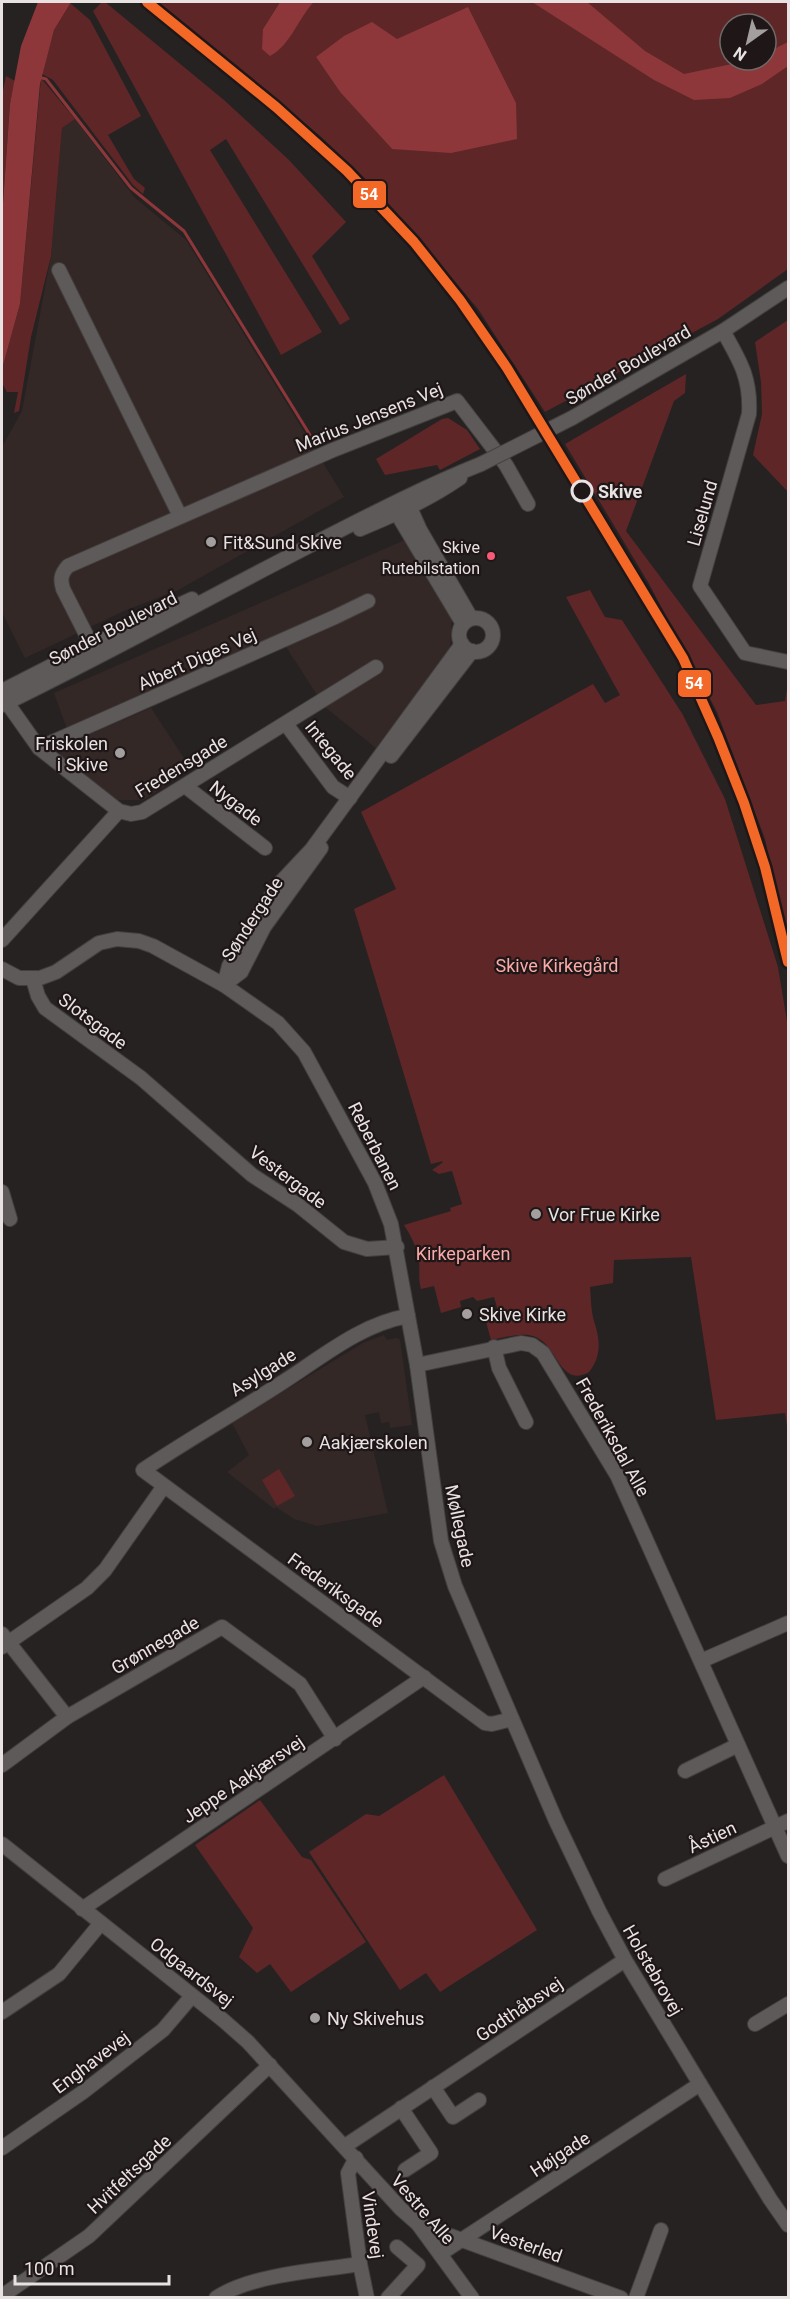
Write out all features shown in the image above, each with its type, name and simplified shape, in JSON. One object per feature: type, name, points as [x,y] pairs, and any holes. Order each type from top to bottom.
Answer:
[{"type":"street","points":[[59,270],[180,516]]},
{"type":"street","name":"Sønder Boulevard","points":[[3,699],[95,651],[172,619],[280,561],[400,506],[433,496],[481,464],[572,418],[723,331],[789,288]]},
{"type":"street","name":"Liselund","points":[[723,331],[747,378],[750,394],[749,414],[700,586],[745,653],[789,662]]},
{"type":"street","name":"Marius Jensens Vej","points":[[95,651],[63,589],[60,579],[62,572],[68,566],[333,450],[457,401],[506,465],[528,504]]},
{"type":"street","points":[[400,506],[467,621]]},
{"type":"street","name":"Albert Diges Vej","points":[[39,748],[368,601]]},
{"type":"street","points":[[478,618],[485,621],[493,632],[491,643],[487,647],[477,651],[467,647],[459,633],[467,621],[478,618]]},
{"type":"street","name":"Søndergade","points":[[224,985],[229,966],[260,912],[280,883],[312,849],[467,647]]},
{"type":"street","name":"Søndergade","points":[[224,985],[241,972],[276,909],[467,647]]},
{"type":"street","name":"Fredensgade","points":[[2,940],[119,811],[131,814],[142,812],[376,667]]},
{"type":"street","points":[[3,699],[39,748],[119,811]]},
{"type":"street","name":"Integade","points":[[286,723],[333,787],[350,798]]},
{"type":"street","name":"Nygade","points":[[185,786],[265,848]]},
{"type":"street","name":"Reberbanen","points":[[33,979],[51,975],[99,943],[125,939],[153,946],[224,985],[278,1023],[304,1052],[375,1183],[386,1210],[397,1246],[417,1365]]},
{"type":"street","points":[[2,969],[19,978],[33,979]]},
{"type":"street","name":"Slotsgade","points":[[33,979],[38,996],[45,1008],[172,1103]]},
{"type":"street","name":"Vestergade","points":[[172,1103],[252,1175],[298,1205],[344,1242],[367,1249],[397,1246]]},
{"type":"street","points":[[2,1192],[10,1220]]},
{"type":"street","name":"Asylgade","points":[[143,1470],[191,1437],[359,1333],[392,1319],[408,1316]]},
{"type":"street","name":"Frederiksdal Alle","points":[[417,1365],[494,1347],[526,1344],[543,1353],[617,1475],[738,1745],[782,1824],[789,1856]]},
{"type":"street","points":[[494,1347],[499,1368],[526,1422]]},
{"type":"street","name":"Møllegade","points":[[417,1365],[427,1452],[446,1557],[455,1586],[512,1719]]},
{"type":"street","name":"Frederiksgade","points":[[143,1470],[484,1723],[492,1724],[512,1719]]},
{"type":"street","points":[[67,1717],[4,1641],[87,1588],[105,1570],[164,1486]]},
{"type":"street","points":[[701,1661],[789,1623]]},
{"type":"street","name":"Grønnegade","points":[[2,1765],[67,1717],[222,1627],[300,1684],[335,1739]]},
{"type":"street","name":"Jeppe Aakjærsvej","points":[[82,1909],[424,1677]]},
{"type":"street","name":"Holstebrovej","points":[[512,1719],[570,1853],[625,1960],[770,2199],[789,2225]]},
{"type":"street","points":[[685,1771],[738,1745]]},
{"type":"street","name":"Åstien","points":[[665,1879],[782,1824]]},
{"type":"street","name":"Odgaardsvej","points":[[2,1844],[223,2020],[270,2065],[345,2146]]},
{"type":"street","points":[[2,2012],[59,1974],[101,1923]]},
{"type":"street","name":"Godthåbsvej","points":[[345,2146],[625,1960]]},
{"type":"street","name":"Enghavevej","points":[[2,2148],[83,2092],[164,2030],[192,1996]]},
{"type":"street","points":[[755,2024],[789,2004]]},
{"type":"street","name":"Hvitfeltsgade","points":[[2,2296],[89,2236],[270,2065]]},
{"type":"street","name":"Højgade","points":[[440,2254],[700,2084]]},
{"type":"street","points":[[433,2087],[453,2117],[479,2100]]},
{"type":"street","points":[[401,2108],[431,2153],[405,2170]]},
{"type":"street","name":"Vestre Alle","points":[[345,2146],[400,2209],[418,2224],[472,2298]]},
{"type":"street","name":"Vindevej","points":[[356,2158],[348,2173],[348,2181],[367,2298]]},
{"type":"street","name":"Vesterled","points":[[418,2224],[621,2298]]},
{"type":"street","points":[[636,2298],[661,2230]]},
{"type":"street","points":[[388,2298],[418,2265],[397,2247]]},
{"type":"street","points":[[222,2296],[253,2281],[360,2264]]},
{"type":"shaded area","points":[[38,2],[71,2],[54,30],[40,84],[20,304],[2,369],[2,217],[10,104],[21,46]]},
{"type":"shaded area","points":[[280,2],[314,2],[289,38],[270,56],[262,49],[263,29]]},
{"type":"shaded area","points":[[532,2],[587,2],[645,51],[684,74],[718,67],[718,72],[778,72],[778,47],[788,42],[788,66],[762,84],[730,98],[694,100],[654,80]]},
{"type":"shaded area","points":[[468,7],[516,103],[517,139],[451,153],[392,149],[340,92],[316,57],[344,36],[372,22],[397,39]]},
{"type":"shaded area","points":[[75,119],[135,198],[186,240],[344,497],[178,590],[126,610],[25,658],[2,612],[2,447],[22,411],[51,256],[62,128]]},
{"type":"shaded area","points":[[405,540],[452,619],[450,648],[376,748],[325,707],[281,639],[67,729],[54,693]]},
{"type":"shaded area","name":"Friskolen i Skive","points":[[151,708],[191,769],[143,800],[118,800],[60,756],[59,751],[63,746]]},
{"type":"shaded area","name":"Aakjærskolen","points":[[384,1335],[387,1340],[397,1338],[400,1340],[412,1425],[390,1428],[389,1422],[381,1423],[379,1412],[365,1415],[388,1513],[317,1526],[294,1519],[276,1507],[274,1509],[227,1472],[249,1455],[232,1423],[363,1343]]},
{"type":"green space","points":[[105,2],[224,100],[289,160],[346,222],[312,256],[350,319],[340,325],[226,139],[210,150],[322,332],[281,355],[93,11]]},
{"type":"green space","points":[[156,2],[280,2],[263,29],[308,8],[314,2],[788,2],[788,269],[718,319],[545,412],[478,309],[377,190],[319,135]],"holes":[[[397,39],[392,149],[340,92],[316,57]]]},
{"type":"green space","points":[[70,3],[90,20],[141,116],[108,135],[134,179],[145,188],[143,194],[133,185],[53,80],[42,74],[54,30]]},
{"type":"green space","points":[[6,76],[15,81],[10,104],[2,217],[2,95]]},
{"type":"green space","points":[[41,78],[75,119],[62,128],[51,256],[31,337],[19,411],[14,413],[18,392],[7,392],[2,383],[2,369],[20,304]]},
{"type":"green space","points":[[788,320],[788,492],[753,455],[762,414],[761,382],[755,342]]},
{"type":"green space","points":[[686,374],[685,393],[674,401],[626,531],[756,705],[785,701],[788,683],[788,944],[765,839],[717,712],[648,582],[565,444]]},
{"type":"green space","points":[[448,418],[467,430],[480,449],[440,470],[437,465],[385,475],[376,459],[442,419]]},
{"type":"green space","name":"Skive Kirkegård","points":[[590,590],[605,617],[622,620],[683,715],[725,799],[778,967],[788,1027],[788,1433],[785,1413],[716,1420],[691,1257],[614,1260],[613,1283],[590,1287],[592,1313],[598,1334],[598,1354],[589,1372],[579,1376],[571,1375],[565,1370],[548,1347],[533,1336],[517,1335],[491,1340],[486,1322],[500,1318],[494,1297],[477,1301],[473,1297],[460,1301],[461,1307],[441,1313],[434,1286],[421,1289],[417,1251],[404,1225],[451,1211],[450,1208],[462,1204],[452,1171],[439,1174],[432,1170],[443,1161],[431,1164],[354,909],[396,889],[361,812],[593,684],[605,703],[620,695],[566,597]]},
{"type":"green space","points":[[279,1469],[295,1496],[277,1506],[262,1480]]},
{"type":"green space","points":[[444,1775],[537,1930],[440,1992],[426,1973],[400,1990],[309,1852],[366,1814],[379,1816]]},
{"type":"green space","points":[[260,1800],[302,1857],[311,1860],[366,1942],[291,1992],[270,1964],[257,1973],[239,1957],[253,1928],[195,1845]]},
{"type":"waterway","points":[[38,77],[46,79],[131,188],[184,231],[310,435]]},
{"type":"transit line","name":"54","points":[[147,2],[276,107],[347,171],[414,242],[460,300],[507,368],[683,658],[744,803],[765,867],[788,962]]},
{"type":"place","name":"Skive","points":[[582,491]]},
{"type":"place","name":"Fit&Sund Skive","points":[[211,542]]},
{"type":"place","name":"Skive Rutebilstation","points":[[491,556]]},
{"type":"place","name":"Friskolen i Skive","points":[[120,753]]},
{"type":"place","name":"Vor Frue Kirke","points":[[536,1214]]},
{"type":"place","name":"Skive Kirke","points":[[467,1314]]},
{"type":"place","name":"Aakjærskolen","points":[[307,1442]]},
{"type":"place","name":"Ny Skivehus","points":[[315,2018]]},
{"type":"park label","name":"Kirkeparken","points":[[463,1253]]}]
